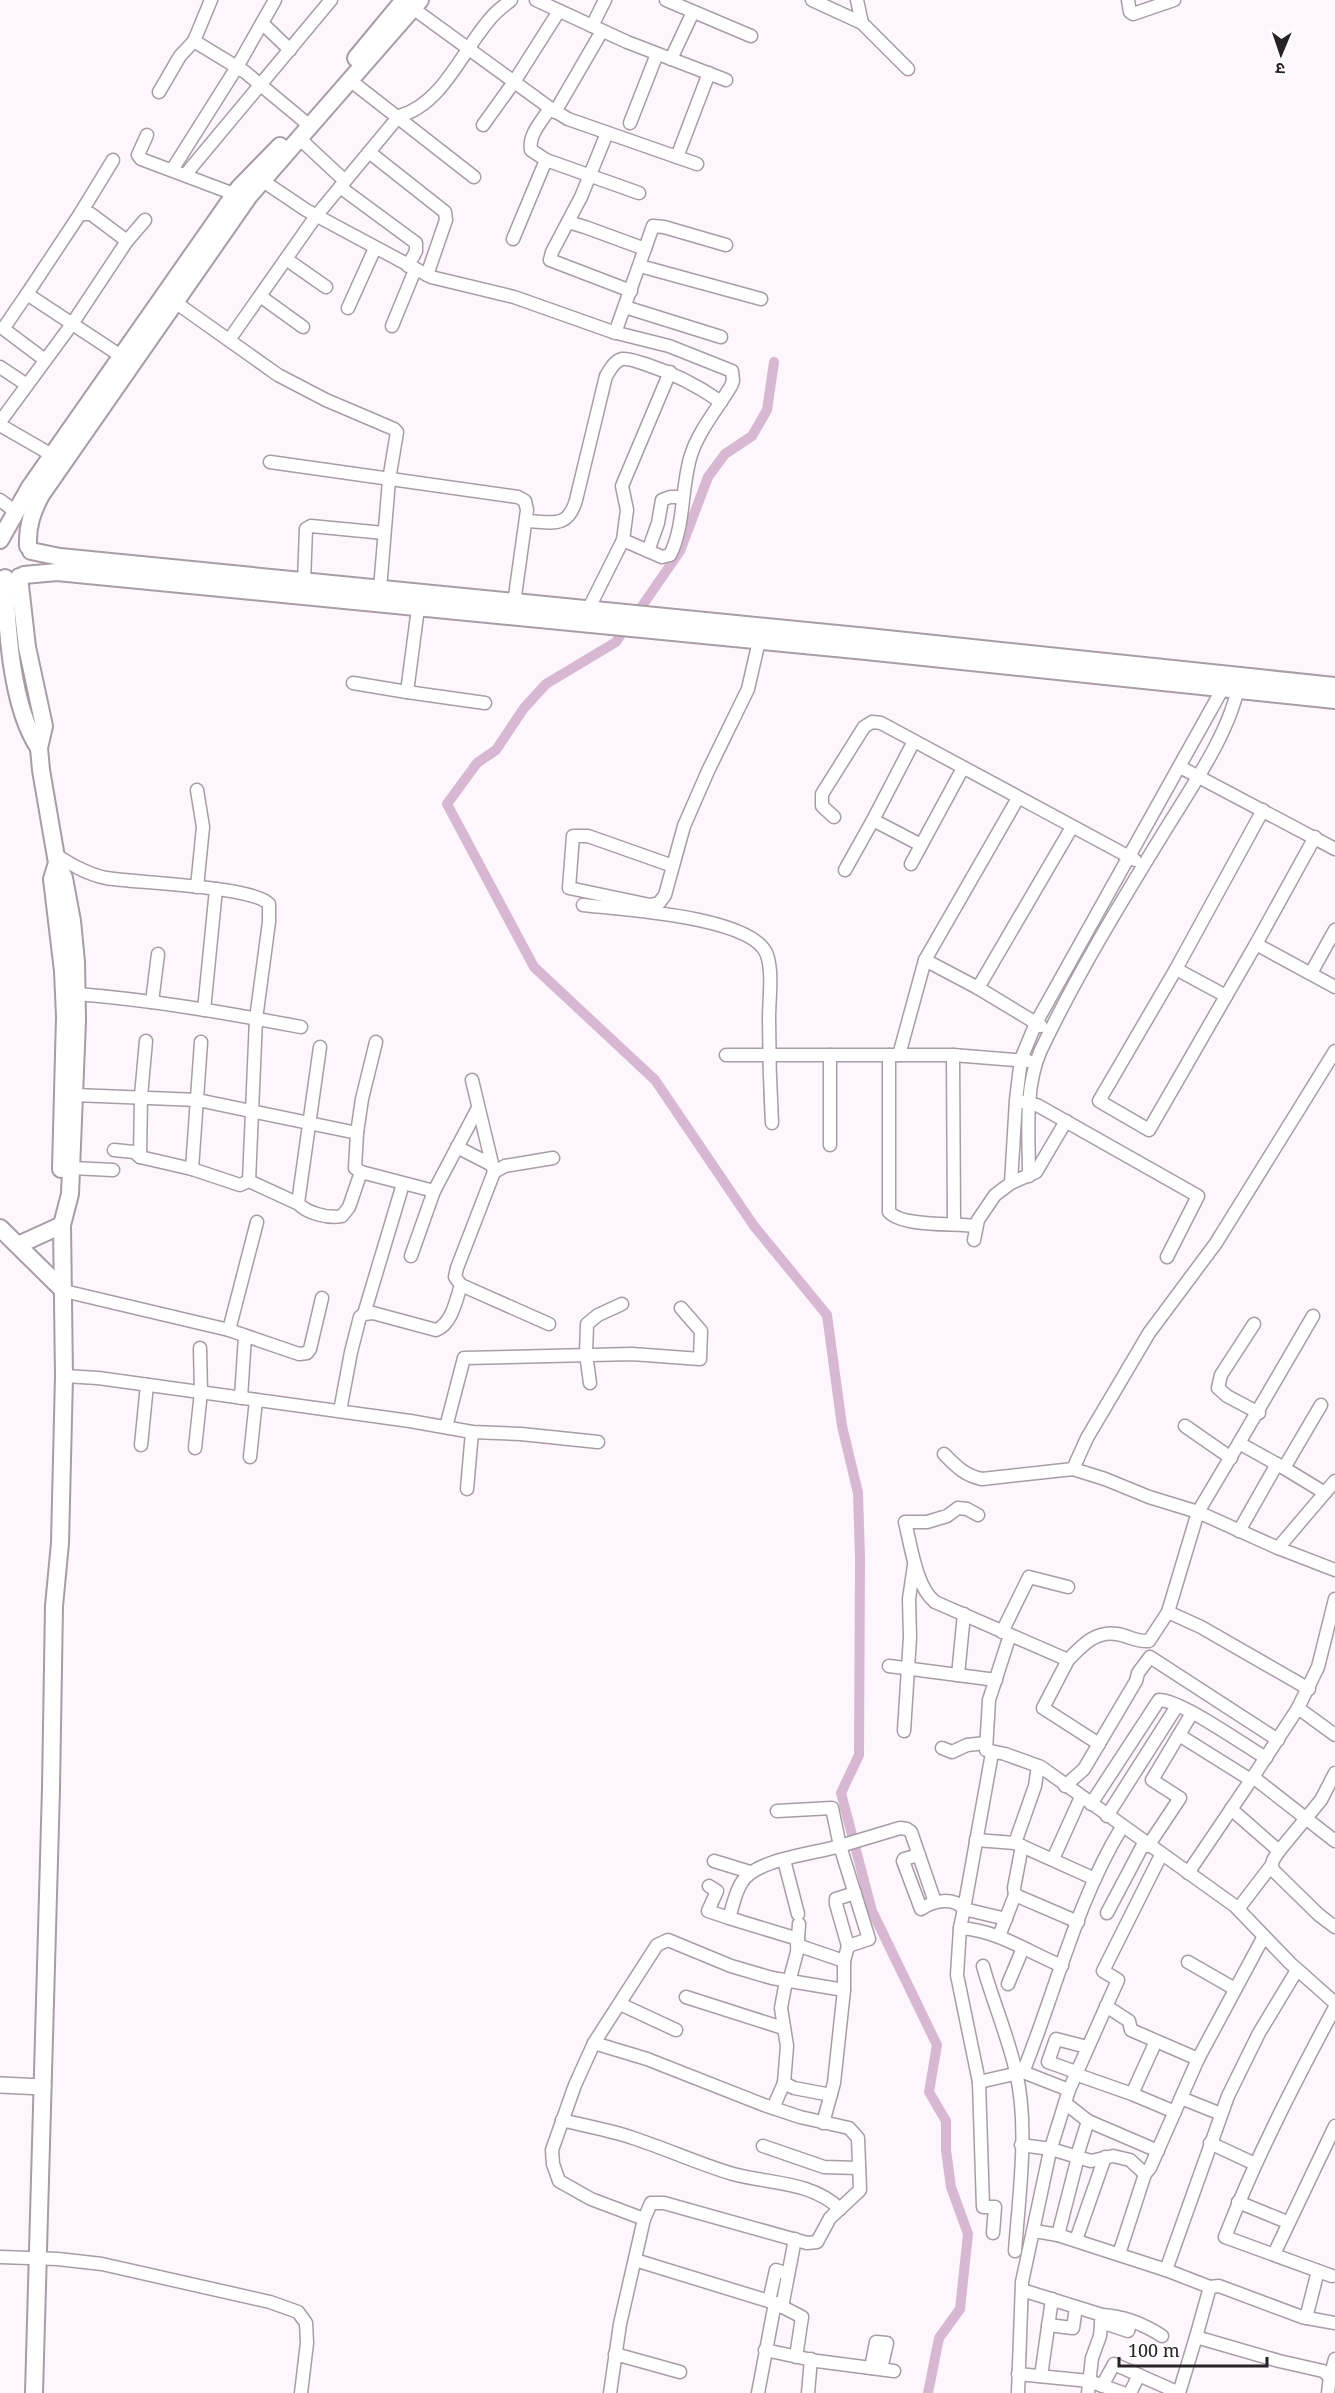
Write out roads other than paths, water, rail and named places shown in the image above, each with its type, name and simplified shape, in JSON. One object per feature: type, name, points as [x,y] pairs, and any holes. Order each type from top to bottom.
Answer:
[{"type":"main road","points":[[8,577],[32,562],[27,531],[33,510],[58,459],[122,356],[234,194],[304,129],[351,81],[409,2]]},
{"type":"main road","points":[[0,541],[30,487],[58,459],[175,302],[249,196],[409,2]]},
{"type":"main road","points":[[0,541],[15,538],[29,548],[60,557],[588,610],[1231,682],[1335,700]]},
{"type":"main road","points":[[8,577],[57,572],[759,640],[1231,682],[1335,686]]},
{"type":"main road","points":[[8,577],[7,628],[12,661],[27,731],[39,748]]},
{"type":"main road","points":[[8,577],[44,726],[39,748],[46,809],[56,859],[64,878],[72,921],[77,994],[70,1194],[63,1220],[18,1245]]},
{"type":"main road","points":[[34,2393],[54,1606],[60,1543],[64,1376],[61,1171],[65,1017],[63,971],[52,879],[56,859]]},
{"type":"main road","points":[[0,1228],[64,1290]]},
{"type":"street","points":[[159,92],[180,56],[194,41],[211,0]]},
{"type":"street","points":[[171,170],[237,67],[275,0]]},
{"type":"street","points":[[185,175],[331,0]]},
{"type":"street","points":[[229,340],[316,216],[397,118],[412,113],[436,93],[490,18],[511,0]]},
{"type":"street","points":[[536,0],[597,29],[726,80]]},
{"type":"street","points":[[605,0],[597,29],[553,110],[532,136],[531,150],[546,160],[639,194]]},
{"type":"street","points":[[666,0],[692,8],[751,36]]},
{"type":"street","points":[[812,0],[862,23],[908,69]]},
{"type":"street","points":[[857,0],[862,23]]},
{"type":"street","points":[[1128,0],[1130,12],[1133,14],[1174,0]]},
{"type":"street","points":[[409,2],[514,82],[568,119],[697,164]]},
{"type":"street","points":[[670,59],[692,8]]},
{"type":"street","points":[[483,125],[514,82],[559,11]]},
{"type":"street","points":[[262,22],[290,50]]},
{"type":"street","points":[[194,41],[237,67],[259,84],[304,129],[343,184],[416,243],[417,270]]},
{"type":"street","points":[[630,123],[657,54]]},
{"type":"street","points":[[677,157],[709,73]]},
{"type":"street","points":[[351,81],[474,177]]},
{"type":"street","points":[[607,133],[590,176],[550,260],[631,291]]},
{"type":"street","points":[[147,135],[138,156],[234,194]]},
{"type":"street","points":[[369,152],[445,212],[446,220],[417,270],[392,326]]},
{"type":"street","points":[[45,360],[5,330],[5,326],[113,160]]},
{"type":"street","points":[[513,238],[546,160]]},
{"type":"street","points":[[263,181],[316,216],[417,270],[445,282],[514,297],[615,333],[669,346],[732,370],[733,381],[691,454],[682,497],[678,532],[670,555],[662,557],[623,540]]},
{"type":"street","points":[[80,214],[91,214],[128,241]]},
{"type":"street","points":[[58,459],[0,424],[144,220]]},
{"type":"street","points":[[568,222],[585,226],[645,249]]},
{"type":"street","points":[[615,333],[651,229],[657,225],[726,245]]},
{"type":"street","points":[[348,308],[375,248]]},
{"type":"street","points":[[286,259],[326,286]]},
{"type":"street","points":[[639,266],[761,299]]},
{"type":"street","points":[[27,294],[122,356]]},
{"type":"street","points":[[260,296],[303,327]]},
{"type":"street","points":[[175,302],[278,375],[326,400],[394,429],[397,437],[389,480],[380,589]]},
{"type":"street","points":[[625,306],[721,337]]},
{"type":"street","points":[[526,521],[552,522],[570,517],[606,376],[612,365],[622,359],[629,359],[670,372],[688,380],[721,402]]},
{"type":"street","points":[[0,367],[27,385]]},
{"type":"street","points":[[588,610],[623,540],[627,510],[622,486],[670,372]]},
{"type":"street","points":[[270,462],[518,497],[525,501],[526,521],[514,603]]},
{"type":"street","points":[[648,551],[658,523],[662,500],[682,497]]},
{"type":"street","points":[[0,500],[16,512]]},
{"type":"street","points":[[304,582],[306,529],[311,526],[384,533]]},
{"type":"street","points":[[407,692],[418,608]]},
{"type":"street","points":[[673,866],[588,836],[573,836],[569,888],[650,905],[659,903],[664,894],[673,866],[684,826],[748,689],[759,640]]},
{"type":"street","points":[[1011,1183],[1021,1059],[1036,1023],[1180,767],[1231,682]]},
{"type":"street","points":[[1029,1176],[1029,1103],[1035,1063],[1049,1032],[1144,865],[1199,775],[1230,716],[1231,682]]},
{"type":"street","points":[[353,683],[484,703]]},
{"type":"street","points":[[834,817],[822,806],[822,794],[864,727],[873,722],[881,723],[1144,865]]},
{"type":"street","points":[[845,870],[914,741]]},
{"type":"street","points":[[1180,767],[1199,775],[1335,849]]},
{"type":"street","points":[[911,864],[963,768]]},
{"type":"street","points":[[197,790],[203,827],[197,887]]},
{"type":"street","points":[[975,1226],[908,1221],[889,1212],[894,1055],[926,960],[1018,798]]},
{"type":"street","points":[[1263,810],[1176,969],[1099,1101],[1149,1130],[1315,837]]},
{"type":"street","points":[[873,820],[921,845]]},
{"type":"street","points":[[978,988],[1072,827]]},
{"type":"street","points":[[56,859],[85,872],[105,877],[216,889],[259,897],[269,904],[269,922],[256,1018],[249,1181]]},
{"type":"street","points":[[204,1010],[216,889]]},
{"type":"street","points":[[583,905],[683,916],[741,932],[764,948],[767,955],[772,1123]]},
{"type":"street","points":[[1311,974],[1335,930]]},
{"type":"street","points":[[1256,944],[1335,987]]},
{"type":"street","points":[[152,1002],[158,954]]},
{"type":"street","points":[[926,960],[978,988],[1049,1032]]},
{"type":"street","points":[[1176,969],[1226,996]]},
{"type":"street","points":[[77,994],[152,1002],[301,1027]]},
{"type":"street","points":[[140,1157],[141,1096],[146,1041]]},
{"type":"street","points":[[192,1168],[201,1042]]},
{"type":"street","points":[[376,1042],[362,1099],[355,1167],[361,1172],[434,1191]]},
{"type":"street","points":[[299,1204],[297,1197],[320,1047]]},
{"type":"street","points":[[1073,1469],[1088,1438],[1149,1333],[1216,1243],[1335,1051]]},
{"type":"street","points":[[726,1055],[953,1055],[1021,1059],[1035,1063]]},
{"type":"street","points":[[830,1055],[830,1145]]},
{"type":"street","points":[[953,1055],[954,1223]]},
{"type":"street","points":[[472,1080],[493,1169],[455,1277],[461,1285],[549,1324]]},
{"type":"street","points":[[75,1095],[198,1100],[357,1133]]},
{"type":"street","points":[[1016,1100],[1037,1105],[1198,1196],[1167,1257]]},
{"type":"street","points":[[411,1257],[434,1191],[478,1108]]},
{"type":"street","points":[[974,1240],[975,1226],[995,1195],[1011,1183],[1029,1176],[1042,1164],[1066,1121]]},
{"type":"street","points":[[457,1147],[493,1169],[553,1158]]},
{"type":"street","points":[[114,1150],[134,1152],[140,1157],[192,1168],[240,1185],[249,1181],[305,1209],[332,1217],[342,1216],[348,1207],[361,1172]]},
{"type":"street","points":[[72,1167],[113,1170]]},
{"type":"street","points":[[340,1411],[360,1317],[364,1314],[403,1184]]},
{"type":"street","points":[[229,1330],[257,1222]]},
{"type":"street","points":[[364,1314],[373,1313],[436,1330],[442,1328],[448,1321],[461,1285]]},
{"type":"street","points":[[64,1290],[229,1330],[299,1354],[307,1353],[310,1349],[322,1298]]},
{"type":"street","points":[[590,1383],[586,1354],[586,1324],[597,1315],[622,1304]]},
{"type":"street","points":[[446,1427],[464,1358],[632,1354],[700,1359],[701,1331],[681,1308]]},
{"type":"street","points":[[1099,1743],[1043,1708],[1068,1660],[1083,1644],[1103,1635],[1118,1634],[1138,1642],[1149,1641],[1168,1612],[1198,1512],[1259,1413],[1313,1316]]},
{"type":"street","points":[[1254,1324],[1221,1376],[1218,1388],[1227,1396],[1259,1413]]},
{"type":"street","points":[[241,1398],[245,1336]]},
{"type":"street","points":[[195,1448],[201,1392],[200,1348]]},
{"type":"street","points":[[64,1376],[340,1411],[472,1432],[521,1434],[598,1442]]},
{"type":"street","points":[[141,1445],[147,1385]]},
{"type":"street","points":[[250,1457],[256,1400]]},
{"type":"street","points":[[1239,1530],[1321,1405]]},
{"type":"street","points":[[1185,1426],[1231,1458]]},
{"type":"street","points":[[467,1489],[472,1432]]},
{"type":"street","points":[[1239,1443],[1325,1493]]},
{"type":"street","points":[[944,1454],[961,1471],[982,1479],[1073,1469],[1198,1512],[1278,1548],[1335,1570]]},
{"type":"street","points":[[1278,1548],[1335,1481]]},
{"type":"street","points":[[978,1515],[967,1509],[958,1508],[947,1516],[927,1522],[905,1522],[926,1595],[935,1602],[1068,1660]]},
{"type":"street","points":[[904,1731],[909,1668],[909,1599],[915,1563]]},
{"type":"street","points":[[993,2233],[995,2207],[983,2207],[980,2082],[957,1975],[958,1932],[976,1840],[989,1748],[989,1700],[1006,1634],[1029,1577],[1068,1587]]},
{"type":"street","points":[[1188,1873],[1278,1740],[1309,1689],[1318,1667],[1335,1599]]},
{"type":"street","points":[[1168,1612],[1201,1627],[1309,1689]]},
{"type":"street","points":[[958,1675],[964,1614]]},
{"type":"street","points":[[1065,1786],[1083,1769],[1136,1681],[1138,1673],[1150,1657],[1278,1740]]},
{"type":"street","points":[[889,1666],[996,1680]]},
{"type":"street","points":[[1091,1804],[1160,1700],[1166,1700],[1192,1713],[1266,1758]]},
{"type":"street","points":[[1107,1816],[1177,1706]]},
{"type":"street","points":[[1298,1708],[1335,1735]]},
{"type":"street","points":[[1107,1913],[1146,1844],[1180,1798],[1152,1780],[1192,1713]]},
{"type":"street","points":[[1179,1735],[1252,1778],[1335,1841]]},
{"type":"street","points":[[942,1748],[957,1751],[967,1745],[989,1748],[1038,1766],[1238,1909],[1297,1970],[1335,2005],[1280,2109],[1238,2202],[1225,2237],[1332,2276]]},
{"type":"street","points":[[999,1936],[1015,1895],[1019,1845],[1038,1766]]},
{"type":"street","points":[[1238,1909],[1271,1866],[1279,1851],[1321,1800],[1335,1773]]},
{"type":"street","points":[[1053,1859],[1081,1797]]},
{"type":"street","points":[[777,1811],[832,1808],[849,1843],[855,1893],[869,1939],[848,1946]]},
{"type":"street","points":[[1231,1809],[1279,1851]]},
{"type":"street","points":[[1020,2073],[1044,2019],[1095,1879],[1122,1827]]},
{"type":"street","points":[[729,1917],[741,1883],[750,1872],[766,1864],[900,1828],[907,1829],[919,1855],[935,1902],[960,1904],[963,1909],[1006,1919]]},
{"type":"street","points":[[976,1840],[1019,1845],[1095,1879]]},
{"type":"street","points":[[1018,2393],[1024,2266],[1035,2231],[1051,2149],[1069,2090],[1118,1980],[1104,1971],[1161,1855]]},
{"type":"street","points":[[773,2108],[784,2083],[787,2046],[781,2008],[797,1942],[799,1919],[784,1860]]},
{"type":"street","points":[[714,1861],[750,1872]]},
{"type":"street","points":[[1271,1866],[1280,1879],[1335,1927]]},
{"type":"street","points":[[709,1886],[717,1891],[708,1911],[844,1961]]},
{"type":"street","points":[[824,2122],[834,2083],[844,1990],[844,1961],[848,1946],[836,1899],[855,1893]]},
{"type":"street","points":[[1015,1895],[1078,1922]]},
{"type":"street","points":[[960,1928],[985,1931],[999,1936],[1062,1966]]},
{"type":"street","points":[[1119,2254],[1145,2174],[1158,2151],[1197,2059],[1264,1936]]},
{"type":"street","points":[[644,2219],[591,2199],[559,2181],[553,2164],[552,2150],[575,2085],[594,2043],[657,1945],[668,1940],[731,1966],[788,1981],[844,1990]]},
{"type":"street","points":[[1008,1984],[1023,1948]]},
{"type":"street","points":[[1188,1962],[1236,1989]]},
{"type":"street","points":[[983,1966],[1020,2073],[1021,2145],[1015,2251]]},
{"type":"street","points":[[1166,2270],[1221,2114],[1259,2033],[1297,1970]]},
{"type":"street","points":[[686,1997],[783,2028]]},
{"type":"street","points":[[620,2004],[676,2030]]},
{"type":"street","points":[[1106,2006],[1129,2021],[1131,2030],[1197,2059]]},
{"type":"street","points":[[1087,2047],[1056,2039],[1048,2062],[1175,2112]]},
{"type":"street","points":[[1132,2094],[1156,2041]]},
{"type":"street","points":[[594,2043],[647,2059],[773,2108],[849,2128],[858,2138],[860,2190],[831,2218],[817,2242],[807,2243],[664,2204],[651,2203],[644,2219],[634,2260],[615,2354],[610,2393]]},
{"type":"street","points":[[980,2082],[1020,2073],[1069,2090]]},
{"type":"street","points":[[784,2083],[794,2088],[831,2096]]},
{"type":"street","points":[[0,2085],[43,2086]]},
{"type":"street","points":[[1181,2098],[1221,2114]]},
{"type":"street","points":[[1065,2103],[1088,2121],[1158,2151]]},
{"type":"street","points":[[562,2120],[631,2137],[734,2174],[777,2181],[818,2192],[840,2209]]},
{"type":"street","points":[[1058,2235],[1088,2121]]},
{"type":"street","points":[[1274,2254],[1287,2222],[1335,2126]]},
{"type":"street","points":[[1130,2160],[1138,2142]]},
{"type":"street","points":[[1210,2143],[1255,2164]]},
{"type":"street","points":[[1021,2145],[1051,2149],[1096,2161],[1113,2156],[1130,2160],[1145,2174]]},
{"type":"street","points":[[764,2146],[824,2167],[859,2168]]},
{"type":"street","points":[[1076,2241],[1106,2157]]},
{"type":"street","points":[[1238,2202],[1287,2222]]},
{"type":"street","points":[[1035,2231],[1058,2235],[1119,2254],[1210,2287],[1219,2286],[1306,2318],[1335,2323]]},
{"type":"street","points":[[758,2393],[775,2304],[776,2270],[788,2274],[795,2239]]},
{"type":"street","points":[[0,2257],[102,2264],[270,2302],[298,2312],[306,2323],[307,2343],[302,2393]]},
{"type":"street","points":[[634,2260],[775,2304],[802,2317],[796,2357]]},
{"type":"street","points":[[1306,2318],[1318,2271]]},
{"type":"street","points":[[1102,2386],[1114,2364],[1178,2393],[1210,2287]]},
{"type":"street","points":[[1022,2289],[1076,2307],[1128,2331],[1131,2322],[1148,2327],[1162,2336]]},
{"type":"street","points":[[1041,2376],[1052,2299]]},
{"type":"street","points":[[1048,2325],[1073,2328],[1076,2307]]},
{"type":"street","points":[[1089,2387],[1092,2358],[1102,2318]]},
{"type":"street","points":[[1196,2337],[1323,2371],[1330,2377]]},
{"type":"street","points":[[876,2368],[892,2343]]},
{"type":"street","points":[[765,2350],[811,2360],[894,2371]]},
{"type":"street","points":[[615,2354],[680,2372]]},
{"type":"street","points":[[1328,2393],[1335,2359]]},
{"type":"street","points":[[808,2393],[811,2360]]},
{"type":"street","points":[[1018,2374],[1041,2376],[1089,2387],[1102,2386],[1123,2393]]},
{"type":"street","points":[[1130,2393],[1139,2375]]},
{"type":"waterway","points":[[640,609],[680,551],[708,477],[725,454],[752,436],[767,410],[774,362]]},
{"type":"waterway","points":[[622,633],[616,642],[546,684],[524,708],[496,750],[477,763],[447,804],[534,967],[655,1080],[754,1226],[827,1315],[842,1426],[858,1493],[860,1558],[859,1755],[841,1793],[872,1911],[937,2045],[929,2092],[946,2121],[946,2150],[951,2187],[968,2234],[960,2309],[939,2338],[928,2393]]}]
